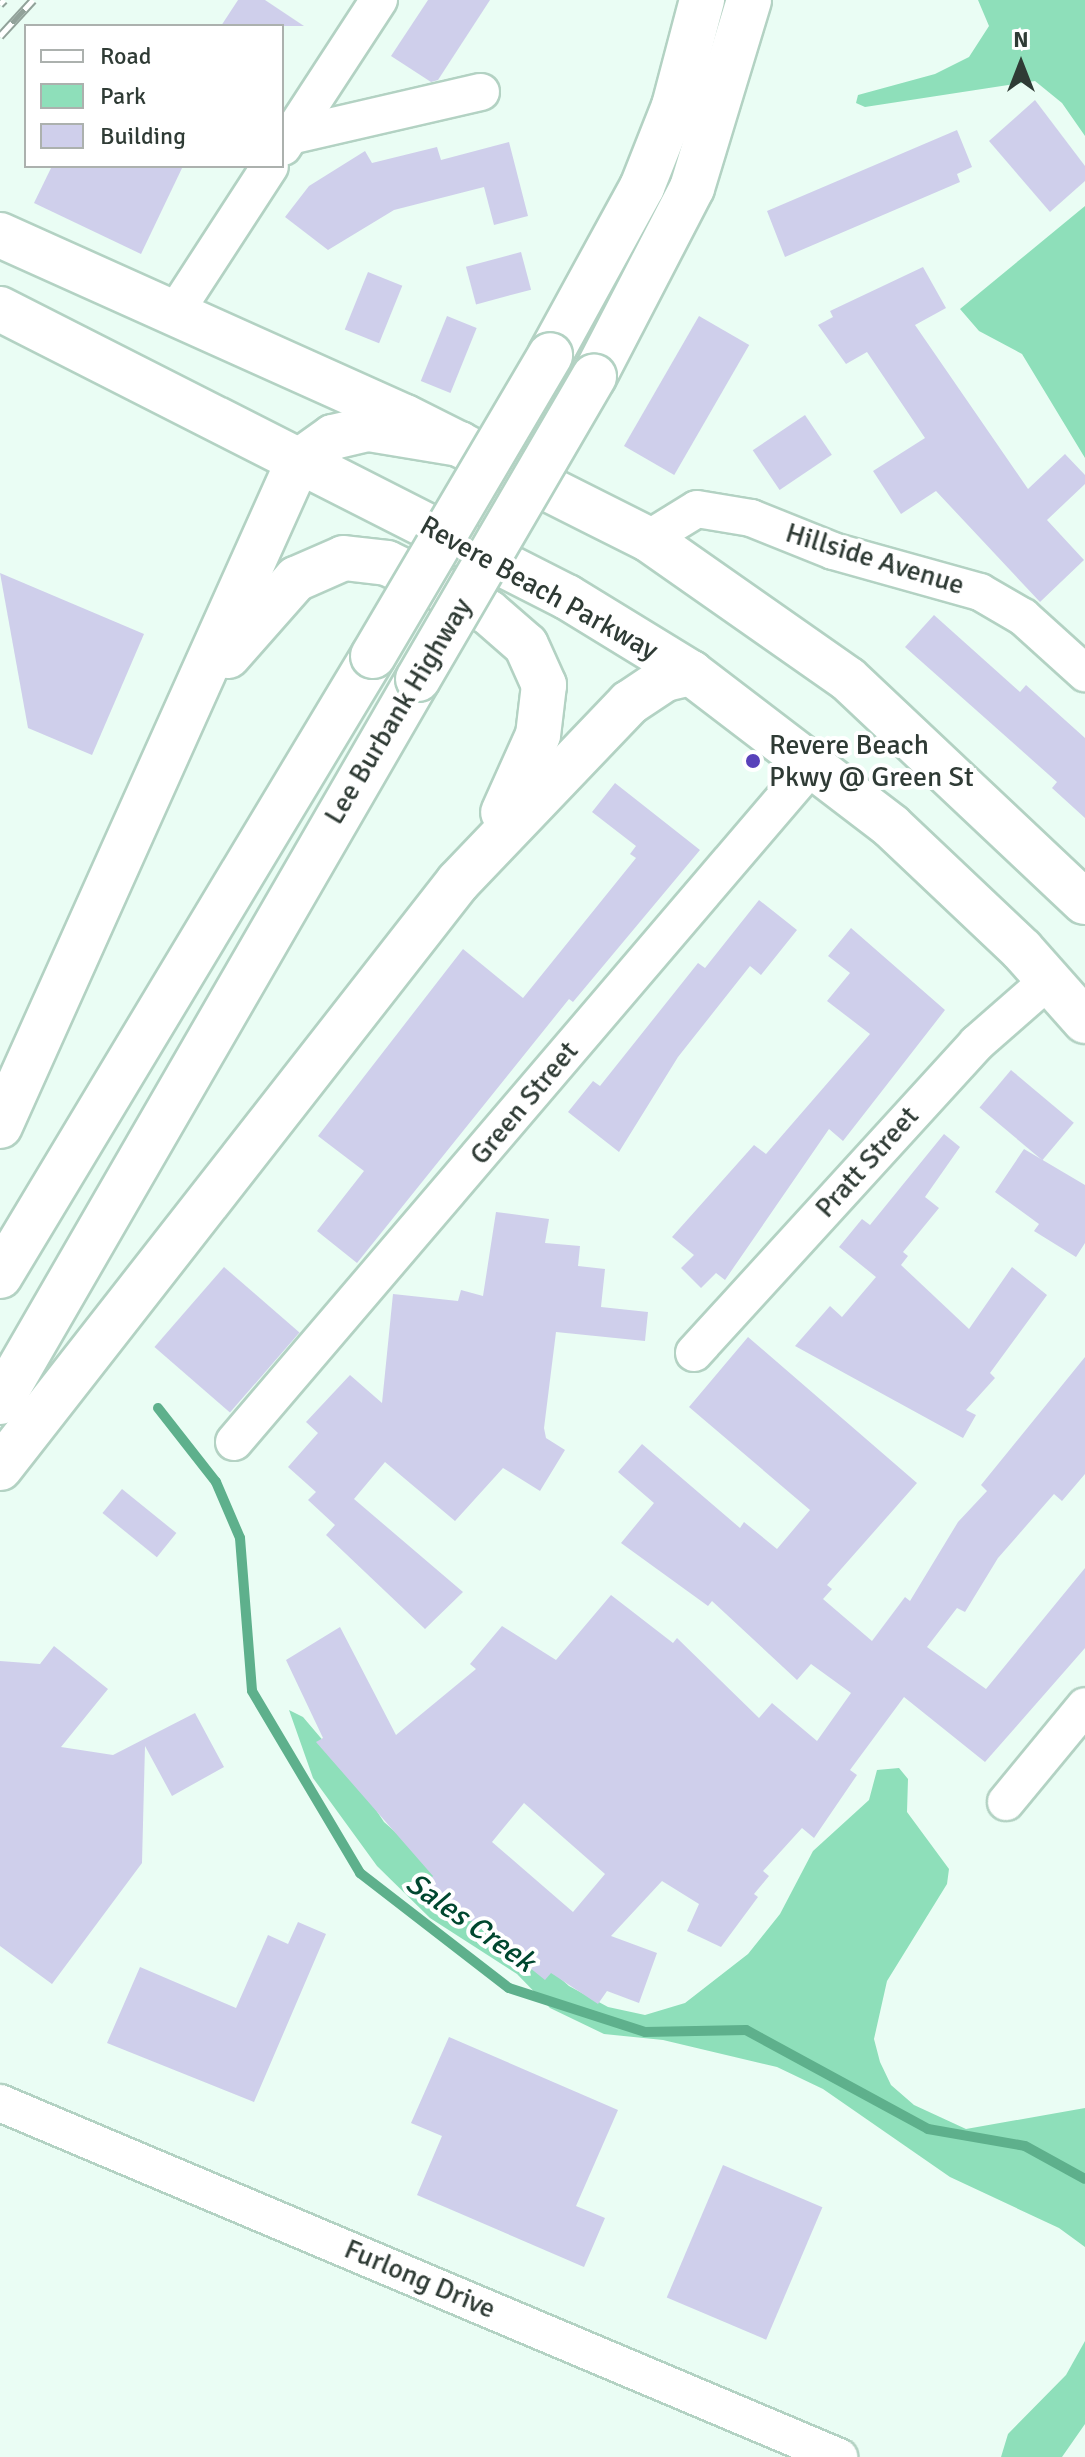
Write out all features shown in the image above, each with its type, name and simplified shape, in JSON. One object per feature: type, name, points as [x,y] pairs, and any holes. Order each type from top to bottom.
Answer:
[{"type":"main road","name":"Lee Burbank Highway","points":[[0,1276],[550,355],[642,187],[674,106],[702,0]]},
{"type":"main road","name":"Lee Burbank Highway","points":[[0,1402],[594,377],[692,188],[749,0]]},
{"type":"main road","points":[[0,235],[460,444],[648,539],[848,679],[1085,902]]},
{"type":"main road","name":"Revere Beach Parkway","points":[[0,309],[567,597],[691,673],[814,763],[935,867],[1049,980],[1085,1021]]},
{"type":"main road","points":[[0,1126],[194,701],[298,462],[333,437],[369,429],[460,444]]},
{"type":"main road","points":[[0,1468],[458,882],[512,798],[542,717],[541,671],[503,622],[387,563],[332,561],[296,579],[272,602],[194,701]]},
{"type":"main road","points":[[458,882],[629,703],[665,679],[691,673]]},
{"type":"street","points":[[286,142],[379,0]]},
{"type":"street","points":[[286,142],[481,92]]},
{"type":"street","points":[[174,314],[269,168]]},
{"type":"street","name":"Hillside Avenue","points":[[648,539],[697,509],[751,518],[852,557],[980,592],[1023,617],[1085,673]]},
{"type":"street","name":"Green Street","points":[[234,1442],[814,763]]},
{"type":"street","name":"Pratt Street","points":[[694,1353],[969,1051],[1049,980]]},
{"type":"street","points":[[1006,1802],[1085,1706]]},
{"type":"street","name":"Furlong Drive","points":[[0,2103],[839,2457]]},
{"type":"green space","points":[[978,0],[1085,0],[1085,136],[1062,103],[1035,81],[865,107],[856,103],[858,95],[935,74],[969,57],[989,26]]},
{"type":"green space","points":[[1085,206],[1085,458],[1022,354],[979,331],[960,309]]},
{"type":"green space","points":[[289,1710],[303,1717],[354,1777],[384,1822],[569,1986],[608,2007],[645,2015],[685,2003],[748,1954],[780,1914],[813,1851],[869,1800],[877,1770],[899,1768],[908,1779],[907,1812],[949,1869],[947,1884],[887,1981],[874,2039],[880,2062],[891,2085],[914,2105],[966,2129],[1085,2108],[1085,2247],[1059,2228],[950,2177],[823,2089],[777,2067],[663,2040],[604,2034],[550,2008],[517,1974],[430,1918],[377,1866],[313,1778]]},
{"type":"green space","points":[[1085,2341],[1085,2424],[1062,2457],[1001,2457],[1008,2434],[1066,2375]]},
{"type":"building","points":[[238,0],[265,0],[304,26],[284,24],[222,24]]},
{"type":"building","points":[[428,0],[490,0],[438,80],[431,82],[391,56]]},
{"type":"building","points":[[1035,100],[1085,166],[1085,181],[1050,212],[989,141]]},
{"type":"building","points":[[957,130],[972,167],[957,174],[960,182],[785,257],[767,211]]},
{"type":"building","points":[[509,142],[528,216],[494,225],[484,187],[394,210],[328,250],[285,217],[309,186],[365,151],[372,163],[437,147],[441,160]]},
{"type":"building","points":[[51,168],[182,168],[141,254],[34,203]]},
{"type":"building","points":[[521,252],[531,290],[476,304],[466,267]]},
{"type":"building","points":[[923,267],[946,308],[915,325],[1028,489],[1065,454],[1085,475],[1085,484],[1047,520],[1084,560],[1040,602],[936,491],[901,514],[873,471],[925,438],[867,352],[846,364],[818,325],[833,317],[830,311]]},
{"type":"building","points":[[368,272],[402,286],[379,343],[345,329]]},
{"type":"building","points":[[447,316],[477,328],[450,393],[421,381]]},
{"type":"building","points":[[699,316],[749,345],[674,475],[624,446]]},
{"type":"building","points":[[805,415],[832,455],[780,490],[753,450]]},
{"type":"building","points":[[0,573],[144,634],[92,755],[28,728]]},
{"type":"building","points":[[934,615],[1020,692],[1026,685],[1085,738],[1085,818],[1052,788],[1057,782],[905,647]]},
{"type":"building","points":[[615,783],[700,850],[573,1002],[569,999],[357,1263],[317,1231],[364,1171],[318,1136],[463,949],[523,998],[636,858],[630,854],[636,846],[592,812]]},
{"type":"building","points":[[759,900],[797,930],[761,975],[750,966],[678,1057],[619,1152],[568,1112],[593,1081],[600,1086],[698,963],[705,968]]},
{"type":"building","points":[[851,928],[945,1010],[843,1141],[829,1129],[725,1280],[716,1273],[701,1288],[681,1268],[694,1255],[672,1237],[754,1145],[766,1154],[870,1034],[827,1001],[850,973],[828,956]]},
{"type":"building","points":[[1011,1070],[1074,1123],[1042,1160],[980,1108]]},
{"type":"building","points":[[944,1134],[960,1147],[925,1197],[939,1208],[903,1252],[908,1256],[901,1265],[969,1329],[1012,1267],[1047,1295],[990,1373],[995,1378],[966,1410],[976,1415],[963,1438],[795,1346],[830,1306],[842,1317],[876,1277],[839,1247],[862,1219],[870,1225]]},
{"type":"building","points":[[1024,1149],[1085,1185],[1085,1243],[1076,1257],[1034,1231],[1039,1224],[995,1192]]},
{"type":"building","points":[[496,1212],[549,1219],[545,1243],[580,1246],[578,1266],[605,1269],[601,1307],[648,1312],[645,1341],[556,1332],[544,1428],[546,1438],[565,1450],[540,1491],[503,1468],[455,1521],[385,1462],[354,1499],[463,1592],[425,1629],[326,1535],[335,1525],[308,1500],[316,1492],[288,1467],[318,1433],[306,1422],[350,1375],[382,1403],[393,1294],[458,1301],[461,1290],[483,1296]]},
{"type":"building","points":[[224,1267],[299,1333],[230,1413],[154,1347]]},
{"type":"building","points":[[748,1337],[917,1483],[827,1585],[832,1589],[823,1599],[872,1641],[905,1597],[910,1601],[958,1522],[987,1491],[981,1485],[1085,1357],[1085,1474],[1062,1501],[1054,1494],[998,1558],[965,1612],[957,1608],[927,1647],[986,1689],[1085,1568],[1085,1648],[985,1762],[904,1697],[850,1770],[857,1775],[814,1838],[802,1828],[763,1871],[769,1876],[754,1894],[758,1897],[721,1947],[687,1931],[699,1904],[662,1881],[611,1936],[657,1953],[639,2003],[607,1991],[598,2004],[551,1973],[545,1980],[426,1884],[433,1876],[316,1742],[323,1738],[286,1660],[340,1627],[396,1735],[476,1669],[470,1664],[502,1626],[556,1660],[611,1595],[673,1643],[677,1638],[759,1718],[772,1703],[817,1741],[851,1693],[811,1664],[797,1680],[712,1601],[708,1606],[621,1543],[654,1503],[618,1472],[642,1444],[740,1528],[744,1522],[777,1549],[810,1510],[689,1407]],"holes":[[[524,1803],[605,1874],[573,1912],[492,1842]]]},
{"type":"building","points":[[122,1489],[176,1533],[157,1557],[102,1513]]},
{"type":"building","points":[[54,1646],[108,1689],[61,1747],[113,1755],[195,1713],[224,1767],[172,1796],[145,1746],[142,1863],[52,1984],[0,1946],[0,1661],[40,1664]]},
{"type":"building","points":[[298,1922],[326,1934],[254,2102],[107,2043],[140,1967],[236,2008],[268,1935],[288,1944]]},
{"type":"building","points":[[449,2037],[618,2110],[576,2206],[605,2218],[584,2267],[417,2195],[442,2136],[411,2123]]},
{"type":"building","points":[[723,2165],[822,2207],[766,2340],[667,2298]]},
{"type":"waterway","name":"Sales Creek","points":[[158,1408],[216,1482],[240,1538],[252,1691],[360,1873],[509,1988],[645,2032],[746,2030],[928,2129],[1025,2146],[1085,2179]]},
{"type":"railway","points":[[0,4],[4,0]]},
{"type":"railway","points":[[0,36],[33,0]]},
{"type":"place","name":"Revere Beach Pkwy @ Green St","points":[[753,761]]}]
